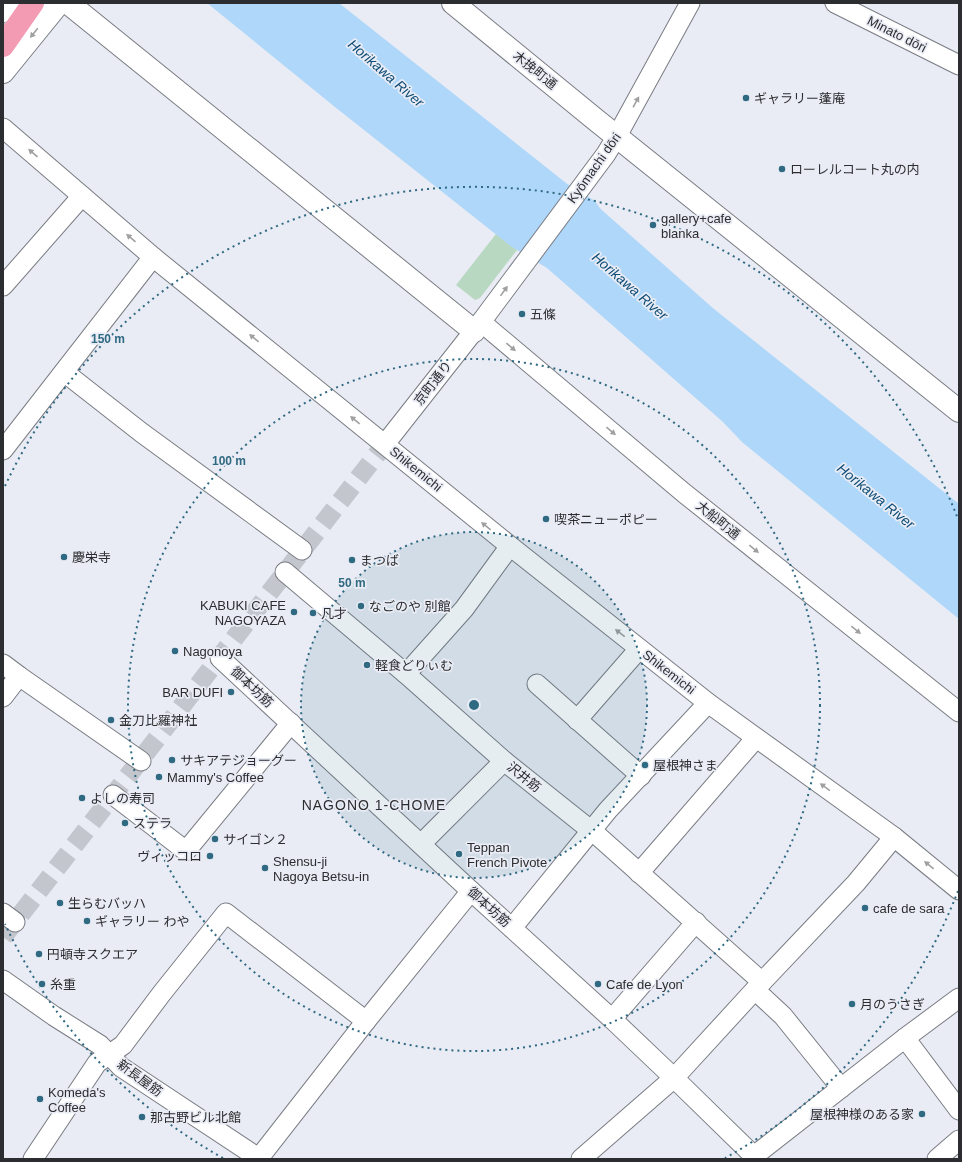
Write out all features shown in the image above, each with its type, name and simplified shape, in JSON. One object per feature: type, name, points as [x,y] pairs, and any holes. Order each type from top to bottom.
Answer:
[{"type":"highway","points":[[3,30],[26,3]]},
{"type":"highway","points":[[3,46],[33,3]]},
{"type":"street","points":[[3,11],[9,3]]},
{"type":"street","points":[[3,72],[59,3]]},
{"type":"street","points":[[68,3],[478,327]]},
{"type":"street","name":"木挽町通","points":[[453,3],[959,411]]},
{"type":"street","name":"Kyōmachi dōri","points":[[478,327],[617,136],[690,3]]},
{"type":"street","name":"Minato dōri","points":[[835,3],[959,65]]},
{"type":"street","name":"Shikemichi","points":[[3,128],[153,257],[510,546],[708,703],[894,837],[959,890]]},
{"type":"street","points":[[3,286],[82,196]]},
{"type":"street","points":[[3,450],[153,257]]},
{"type":"street","name":"京町通り","points":[[385,444],[478,327]]},
{"type":"street","name":"大船町通","points":[[478,327],[959,712]]},
{"type":"street","points":[[64,372],[142,433],[302,550]]},
{"type":"street","points":[[406,674],[464,608],[510,546]]},
{"type":"street","name":"沢井筋","points":[[285,572],[406,674],[504,761],[598,836],[696,922],[758,986],[841,1088]]},
{"type":"street","points":[[577,720],[640,649]]},
{"type":"street","name":"御本坊筋","points":[[220,658],[470,891],[612,1019],[755,1158]]},
{"type":"street","points":[[3,664],[140,761]]},
{"type":"street","points":[[3,697],[19,676]]},
{"type":"street","points":[[537,684],[641,776]]},
{"type":"street","points":[[512,928],[608,810],[708,703]]},
{"type":"street","points":[[113,795],[186,851],[291,723]]},
{"type":"street","points":[[639,873],[756,738]]},
{"type":"street","points":[[421,844],[504,761]]},
{"type":"street","points":[[582,1159],[674,1078],[758,986],[856,883],[894,837]]},
{"type":"street","points":[[259,1159],[366,1021],[470,891]]},
{"type":"street","points":[[33,1159],[97,1063],[123,1045],[162,993],[226,913],[366,1021]]},
{"type":"street","points":[[612,1019],[696,922]]},
{"type":"street","name":"新長屋筋","points":[[3,980],[54,1016],[100,1045],[121,1068],[259,1159]]},
{"type":"street","points":[[755,1158],[841,1088],[959,998]]},
{"type":"street","points":[[906,1038],[959,1110]]},
{"type":"street","points":[[937,1159],[959,1140]]},
{"type":"green space","points":[[496,234],[517,250],[480,298],[475,300],[456,285]]},
{"type":"water","name":"Horikawa River","points":[[207,3],[339,3],[566,183],[595,201],[604,212],[714,309],[959,504],[959,619],[742,442],[723,422],[547,268],[512,247],[335,107]]},
{"type":"tunnel","points":[[3,937],[385,444]]},
{"type":"place","name":"ギャラリー蓬庵","points":[[746,98]]},
{"type":"place","name":"ローレルコート丸の内","points":[[782,169]]},
{"type":"place","name":"gallery+cafe blanka","points":[[653,225]]},
{"type":"place","name":"五條","points":[[522,314]]},
{"type":"place","name":"喫茶ニューポピー","points":[[546,519]]},
{"type":"place","name":"慶栄寺","points":[[64,557]]},
{"type":"place","name":"まつば","points":[[352,560]]},
{"type":"place","name":"なごのや 別館","points":[[361,606]]},
{"type":"place","name":"KABUKI CAFE NAGOYAZA","points":[[294,612]]},
{"type":"place","name":"凡才","points":[[313,613]]},
{"type":"place","name":"Nagonoya","points":[[175,651]]},
{"type":"place","name":"軽食どりぃむ","points":[[367,665]]},
{"type":"place","name":"BAR DUFI","points":[[231,692]]},
{"type":"place","name":"金刀比羅神社","points":[[111,720]]},
{"type":"place","name":"サキアテジョーグー","points":[[172,760]]},
{"type":"place","name":"屋根神さま","points":[[645,765]]},
{"type":"place","name":"Mammy's Coffee","points":[[159,777]]},
{"type":"place","name":"よしの寿司","points":[[82,798]]},
{"type":"place","name":"ステラ","points":[[125,823]]},
{"type":"place","name":"サイゴン２","points":[[215,839]]},
{"type":"place","name":"Teppan French Pivote","points":[[459,854]]},
{"type":"place","name":"ヴィッコロ","points":[[210,856]]},
{"type":"place","name":"Shensu-ji Nagoya Betsu-in","points":[[265,868]]},
{"type":"place","name":"生らむバッハ","points":[[60,903]]},
{"type":"place","name":"cafe de sara","points":[[865,908]]},
{"type":"place","name":"ギャラリー わや","points":[[87,921]]},
{"type":"place","name":"円頓寺スクエア","points":[[39,954]]},
{"type":"place","name":"糸重","points":[[42,984]]},
{"type":"place","name":"Cafe de Lyon","points":[[598,984]]},
{"type":"place","name":"月のうさぎ","points":[[852,1004]]},
{"type":"place","name":"Komeda's Coffee","points":[[40,1099]]},
{"type":"place","name":"屋根神様のある家","points":[[922,1114]]},
{"type":"place","name":"那古野ビル北館","points":[[142,1117]]},
{"type":"district","name":"NAGONO 1-CHOME","points":[[374,805]]}]
